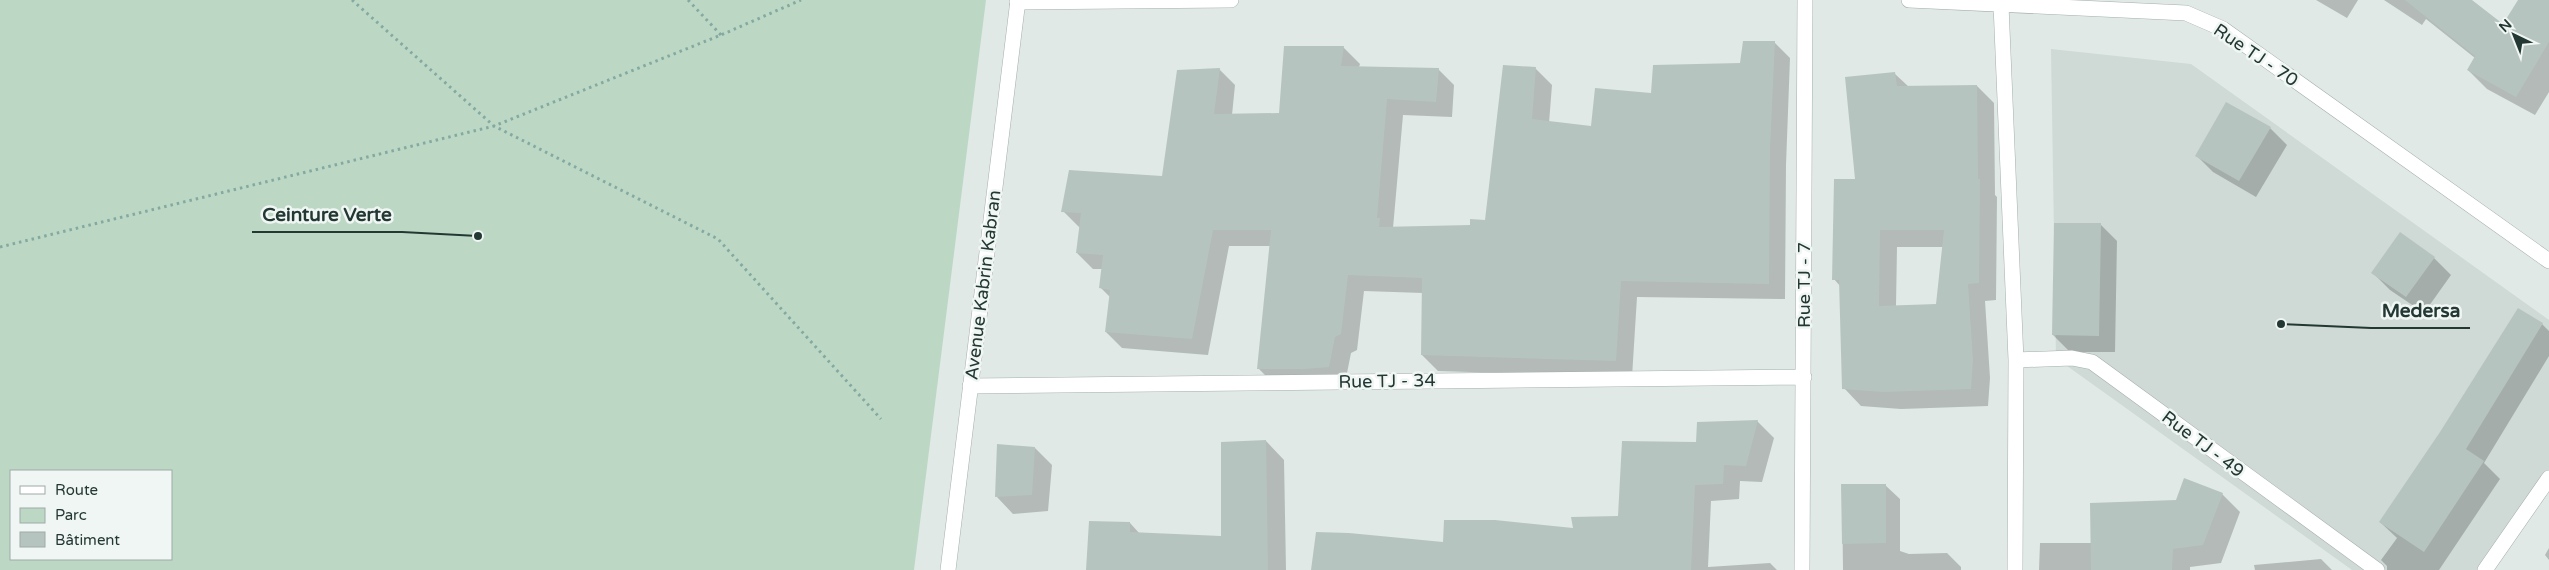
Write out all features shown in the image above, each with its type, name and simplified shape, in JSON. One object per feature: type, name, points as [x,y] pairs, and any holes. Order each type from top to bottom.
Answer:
[{"type":"street","points":[[1018,1],[1231,0]]},
{"type":"street","name":"Rue TJ - 7","points":[[1802,570],[1806,0]]},
{"type":"street","name":"Rue TJ - 70","points":[[1909,0],[2186,13],[2222,29],[2549,261]]},
{"type":"street","name":"Avenue Kabrin Kabran","points":[[948,570],[1018,1]]},
{"type":"street","points":[[2001,5],[2016,360],[2015,570]]},
{"type":"street","name":"Rue TJ - 49","points":[[2016,360],[2072,358],[2092,362],[2377,570]]},
{"type":"street","name":"Rue TJ - 34","points":[[970,386],[1804,377]]},
{"type":"street","points":[[2485,570],[2549,478]]},
{"type":"path","points":[[352,0],[494,126],[718,239],[881,419]]},
{"type":"path","points":[[688,0],[721,35]]},
{"type":"path","points":[[0,247],[494,126],[721,35],[801,0]]},
{"type":"shaded area","points":[[2051,49],[2191,64],[2549,320],[2549,472],[2482,570],[2352,570],[2056,358]]},
{"type":"green space","points":[[0,0],[986,0],[914,570],[0,570]]},
{"type":"building","points":[[2405,0],[2472,0],[2503,24],[2518,0],[2549,0],[2549,42],[2516,97],[2467,70],[2475,56]]},
{"type":"building","points":[[1743,41],[1775,41],[1770,148],[1769,284],[1621,281],[1616,361],[1421,355],[1422,278],[1348,275],[1341,334],[1335,337],[1329,367],[1257,369],[1271,230],[1213,230],[1192,339],[1105,332],[1110,290],[1099,288],[1103,255],[1076,253],[1081,213],[1061,212],[1069,170],[1162,176],[1177,70],[1220,68],[1214,114],[1279,113],[1284,46],[1344,46],[1341,66],[1439,68],[1436,102],[1387,99],[1377,218],[1380,218],[1379,227],[1470,225],[1470,219],[1485,220],[1503,65],[1536,67],[1532,119],[1591,126],[1595,88],[1651,93],[1653,65],[1740,63]]},
{"type":"building","points":[[1895,72],[1897,86],[1977,85],[1978,179],[1980,179],[1979,283],[1968,284],[1973,360],[1971,389],[1883,392],[1842,389],[1839,280],[1832,280],[1834,179],[1855,179],[1845,77]],"holes":[[[1880,230],[1944,230],[1936,304],[1879,306]]]},
{"type":"building","points":[[2226,102],[2271,127],[2239,181],[2195,156]]},
{"type":"building","points":[[2054,223],[2101,223],[2099,336],[2052,335]]},
{"type":"building","points":[[2400,232],[2435,257],[2406,297],[2371,273]]},
{"type":"building","points":[[2518,308],[2543,323],[2466,449],[2484,461],[2424,552],[2379,522],[2440,432]]},
{"type":"building","points":[[1758,420],[1746,466],[1724,465],[1723,484],[1695,485],[1691,570],[1311,570],[1316,532],[1349,533],[1443,542],[1444,520],[1495,520],[1573,528],[1571,517],[1618,516],[1622,441],[1696,442],[1697,422]]},
{"type":"building","points":[[1266,440],[1268,570],[1086,570],[1089,521],[1130,522],[1130,532],[1221,536],[1221,442]]},
{"type":"building","points":[[997,444],[1035,447],[1032,495],[995,497]]},
{"type":"building","points":[[2184,478],[2223,493],[2203,545],[2173,549],[2172,570],[2091,570],[2090,503],[2176,500]]},
{"type":"building","points":[[1841,484],[1886,484],[1886,543],[1842,544]]},
{"type":"place","name":"Ceinture Verte","points":[[478,236]]},
{"type":"place","name":"Medersa","points":[[2281,324]]}]
